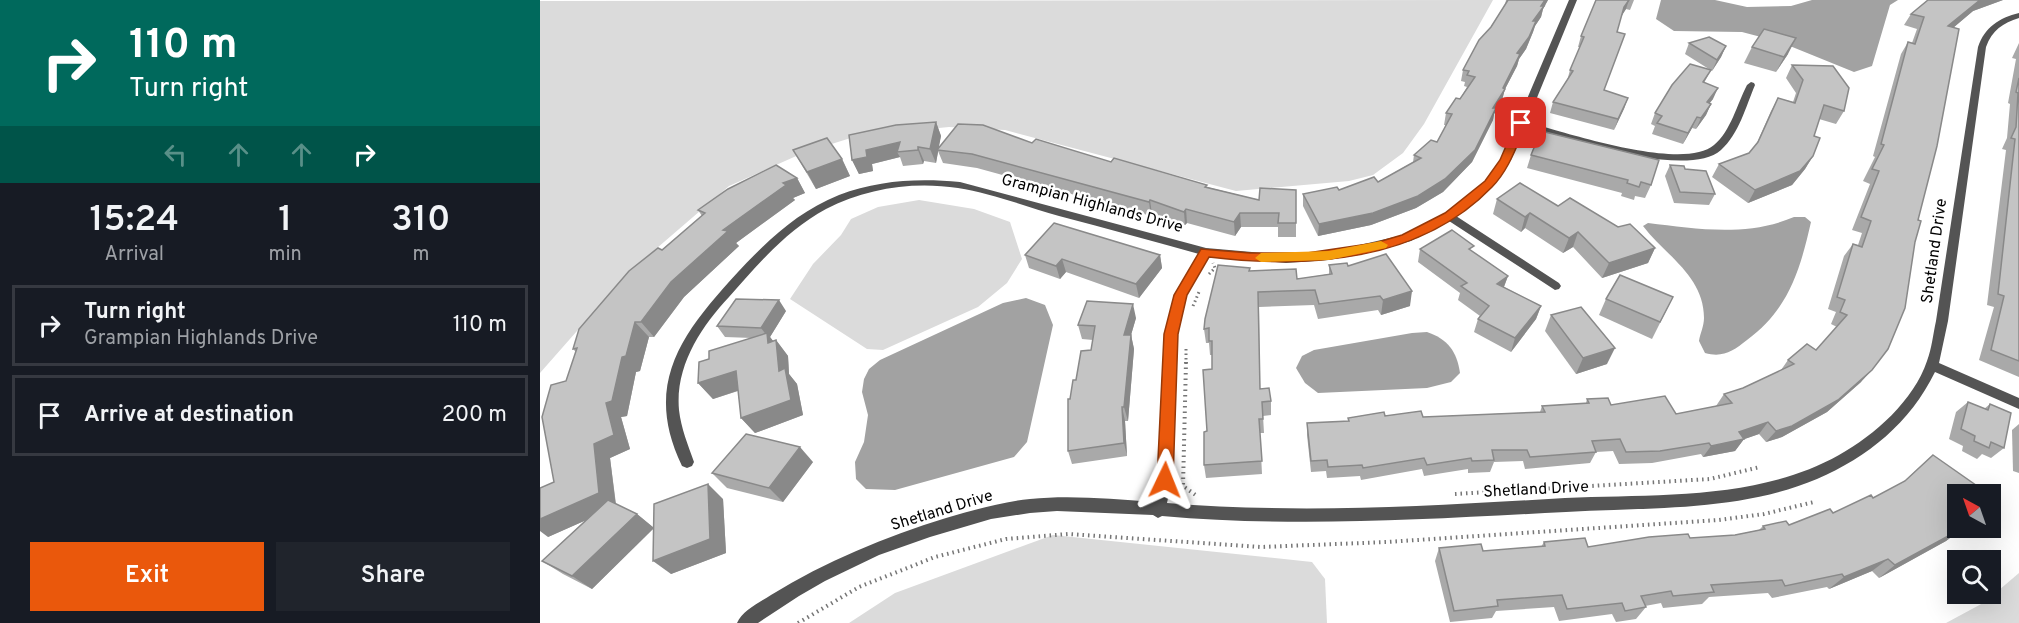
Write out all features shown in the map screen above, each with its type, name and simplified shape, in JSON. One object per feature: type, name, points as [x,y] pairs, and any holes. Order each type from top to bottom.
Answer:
[{"type":"street","name":"Grampian Highlands Drive","points":[[687,462],[675,427],[673,393],[679,364],[690,339],[711,307],[782,234],[813,212],[873,187],[906,181],[951,183],[1206,252],[1286,259],[1329,256],[1375,247],[1407,238],[1449,216],[1489,184],[1506,160],[1573,0]]},
{"type":"street","name":"Shetland Drive","points":[[745,623],[841,564],[917,533],[1003,509],[1090,503],[1158,511],[1388,516],[1704,497],[1768,488],[1798,479],[1844,459],[1883,432],[1913,400],[1932,365],[1942,321],[1982,47],[1986,34],[1995,25],[2019,15]]},
{"type":"street","points":[[1521,123],[1641,154],[1688,158],[1712,152],[1724,142],[1751,85]]},
{"type":"street","points":[[1449,216],[1555,286]]},
{"type":"street","points":[[1158,511],[1165,480],[1171,334],[1180,295],[1206,252]]},
{"type":"street","points":[[1932,365],[2019,404]]},
{"type":"path","points":[[1205,277],[1215,268],[1206,252]]},
{"type":"path","points":[[1190,316],[1201,286]]},
{"type":"path","points":[[1186,346],[1183,486],[1196,496],[1207,496]]},
{"type":"path","points":[[1452,495],[1710,479],[1760,467]]},
{"type":"path","points":[[798,623],[859,587],[935,557],[1006,539],[1068,534],[1261,547],[1387,542],[1719,520],[1764,514],[1814,502]]},
{"type":"shaded area","points":[[1493,0],[1424,124],[1403,153],[1373,175],[1349,181],[1236,191],[1005,130],[949,127],[857,136],[803,153],[729,186],[628,273],[540,373],[540,1]]},
{"type":"shaded area","points":[[1661,0],[1715,0],[1747,7],[1791,6],[1812,0],[1898,0],[1890,5],[1872,66],[1854,72],[1780,42],[1742,32],[1674,31],[1656,19]]},
{"type":"shaded area","points":[[919,200],[974,209],[1010,222],[1022,259],[1007,283],[978,307],[883,350],[867,349],[790,299],[813,264],[841,235],[851,219],[878,207]]},
{"type":"shaded area","points":[[1794,217],[1805,217],[1811,222],[1797,272],[1783,302],[1761,328],[1737,347],[1723,354],[1705,353],[1699,341],[1704,318],[1698,290],[1691,278],[1643,226],[1648,223],[1703,229],[1740,229],[1776,223]]},
{"type":"shaded area","points":[[1026,298],[1045,305],[1053,325],[1027,442],[1014,457],[895,490],[866,489],[856,479],[855,462],[864,442],[868,415],[862,392],[864,379],[869,369],[880,360],[1003,303]]},
{"type":"shaded area","points":[[1427,332],[1441,338],[1457,359],[1460,373],[1451,382],[1427,388],[1318,393],[1305,383],[1296,368],[1302,356],[1314,350]]},
{"type":"shaded area","points":[[1053,535],[1312,562],[1325,579],[1327,623],[849,623],[895,593]]},
{"type":"shaded area","points":[[2019,573],[2019,623],[1946,623],[1981,604],[2001,604],[2001,588]]},
{"type":"building","points":[[1508,0],[1545,0],[1541,6],[1544,6],[1533,21],[1536,21],[1529,37],[1517,53],[1520,54],[1503,88],[1505,89],[1493,108],[1496,108],[1475,150],[1445,179],[1418,196],[1373,213],[1319,224],[1303,194],[1337,187],[1339,190],[1374,177],[1378,182],[1421,158],[1414,155],[1431,140],[1437,142],[1452,114],[1446,113],[1456,98],[1460,99],[1475,77],[1467,75],[1469,71],[1463,70],[1479,40],[1491,27]]},
{"type":"building","points":[[1596,0],[1629,0],[1624,7],[1617,32],[1625,34],[1604,90],[1628,98],[1618,119],[1553,102],[1573,71],[1570,70],[1584,37],[1581,36]]},
{"type":"building","points":[[1928,0],[1980,0],[1948,26],[1959,29],[1937,146],[1918,220],[1921,221],[1915,242],[1905,308],[1888,349],[1872,370],[1838,400],[1792,426],[1776,431],[1768,422],[1739,432],[1744,439],[1711,446],[1709,443],[1660,451],[1626,452],[1620,439],[1592,441],[1596,452],[1530,457],[1527,450],[1492,450],[1494,460],[1472,461],[1471,458],[1427,465],[1424,458],[1363,468],[1362,465],[1328,467],[1327,460],[1311,461],[1307,423],[1349,421],[1348,418],[1384,412],[1385,416],[1421,411],[1423,417],[1545,412],[1542,406],[1589,403],[1587,399],[1608,398],[1611,405],[1665,396],[1676,414],[1732,403],[1724,394],[1743,388],[1794,364],[1788,360],[1807,344],[1816,350],[1847,315],[1840,312],[1845,300],[1837,297],[1853,244],[1862,247],[1871,221],[1861,217],[1879,171],[1872,169],[1884,145],[1881,144],[1908,42],[1915,44],[1924,17],[1911,14]]},
{"type":"building","points":[[1764,29],[1796,38],[1784,57],[1752,47]]},
{"type":"building","points":[[1709,37],[1726,46],[1717,60],[1689,43]]},
{"type":"building","points":[[1690,64],[1711,70],[1703,82],[1718,88],[1707,102],[1711,104],[1701,118],[1697,117],[1688,133],[1657,123],[1662,116],[1655,113],[1672,85]]},
{"type":"building","points":[[1792,65],[1833,66],[1849,88],[1844,111],[1824,105],[1814,136],[1820,138],[1813,156],[1800,171],[1755,190],[1719,164],[1749,153],[1758,142],[1778,98],[1795,103],[1803,80]]},
{"type":"building","points":[[2019,78],[2019,361],[1991,350],[2004,296],[1998,294],[2015,139],[2011,138],[2016,127],[2018,93],[2016,92]]},
{"type":"building","points":[[936,122],[930,149],[918,147],[918,150],[897,152],[900,142],[866,150],[867,157],[852,160],[849,135],[896,125]]},
{"type":"building","points":[[958,124],[983,125],[1032,143],[1036,139],[1111,162],[1114,158],[1207,185],[1205,187],[1259,200],[1260,188],[1296,190],[1296,223],[1278,223],[1279,213],[1240,213],[1234,222],[1186,209],[1184,212],[1150,200],[1149,202],[972,154],[937,150]]},
{"type":"building","points":[[1541,131],[1659,160],[1651,185],[1641,182],[1639,187],[1627,183],[1628,180],[1531,155]]},
{"type":"building","points":[[827,138],[842,159],[807,172],[793,150]]},
{"type":"building","points":[[776,165],[797,178],[783,183],[786,185],[723,230],[728,231],[671,282],[641,322],[635,322],[626,356],[622,357],[612,401],[606,403],[614,435],[594,444],[599,493],[540,519],[540,488],[554,482],[542,417],[551,385],[566,381],[577,348],[573,349],[579,329],[629,271],[658,248],[662,250],[705,213],[698,210],[728,189]]},
{"type":"building","points":[[1670,165],[1706,171],[1715,194],[1680,192]]},
{"type":"building","points":[[1520,183],[1558,206],[1570,198],[1618,227],[1630,224],[1655,248],[1609,263],[1578,232],[1569,238],[1530,213],[1525,217],[1497,199]]},
{"type":"building","points":[[1054,223],[1160,255],[1136,284],[1062,259],[1056,266],[1025,255]]},
{"type":"building","points":[[1452,230],[1474,246],[1469,249],[1508,276],[1497,284],[1541,306],[1515,338],[1478,319],[1489,306],[1461,286],[1467,283],[1420,249]]},
{"type":"building","points":[[1386,254],[1412,291],[1383,300],[1380,296],[1319,304],[1315,290],[1258,292],[1260,389],[1269,388],[1271,401],[1262,402],[1263,419],[1259,419],[1262,461],[1204,465],[1204,432],[1207,431],[1203,370],[1212,369],[1212,341],[1209,341],[1209,328],[1204,329],[1218,265],[1250,268],[1249,271],[1296,269],[1297,279],[1332,274],[1329,265],[1347,263],[1348,266]]},
{"type":"building","points":[[1620,275],[1673,297],[1660,322],[1606,299]]},
{"type":"building","points":[[736,299],[779,300],[761,328],[717,326]]},
{"type":"building","points":[[1087,301],[1133,304],[1124,335],[1131,335],[1124,407],[1122,407],[1124,443],[1068,451],[1068,399],[1070,399],[1073,380],[1076,380],[1081,351],[1091,350],[1095,326],[1078,325]]},
{"type":"building","points":[[1581,307],[1615,348],[1583,358],[1551,315]]},
{"type":"building","points":[[767,333],[768,343],[776,340],[779,371],[785,368],[791,400],[741,418],[736,371],[698,383],[699,362],[709,359],[709,351]]},
{"type":"building","points":[[1968,402],[1988,410],[1990,404],[2011,413],[2004,448],[1991,442],[1989,448],[1974,441],[1975,436],[1961,429]]},
{"type":"building","points":[[746,434],[800,447],[769,488],[712,473]]},
{"type":"building","points":[[1933,455],[1974,484],[1947,484],[1947,537],[1895,565],[1888,559],[1844,577],[1842,574],[1785,586],[1782,580],[1711,585],[1714,592],[1673,596],[1671,591],[1641,596],[1646,607],[1625,611],[1622,603],[1567,609],[1562,595],[1497,600],[1498,606],[1454,611],[1439,548],[1481,544],[1483,551],[1545,546],[1544,542],[1585,538],[1588,547],[1649,537],[1688,534],[1690,538],[1735,535],[1765,529],[1763,526],[1786,521],[1789,525],[1830,509],[1833,513],[1871,495],[1873,498],[1905,481]]},
{"type":"building","points":[[708,484],[710,539],[653,561],[654,504]]},
{"type":"building","points":[[608,500],[637,514],[572,576],[542,561]]},
{"type":"slow traffic","points":[[1261,258],[1329,256],[1381,245]]},
{"type":"route","points":[[1165,480],[1171,334],[1180,295],[1206,252],[1250,258],[1286,259],[1329,256],[1407,238],[1449,216],[1489,184],[1506,160],[1521,123]]}]
